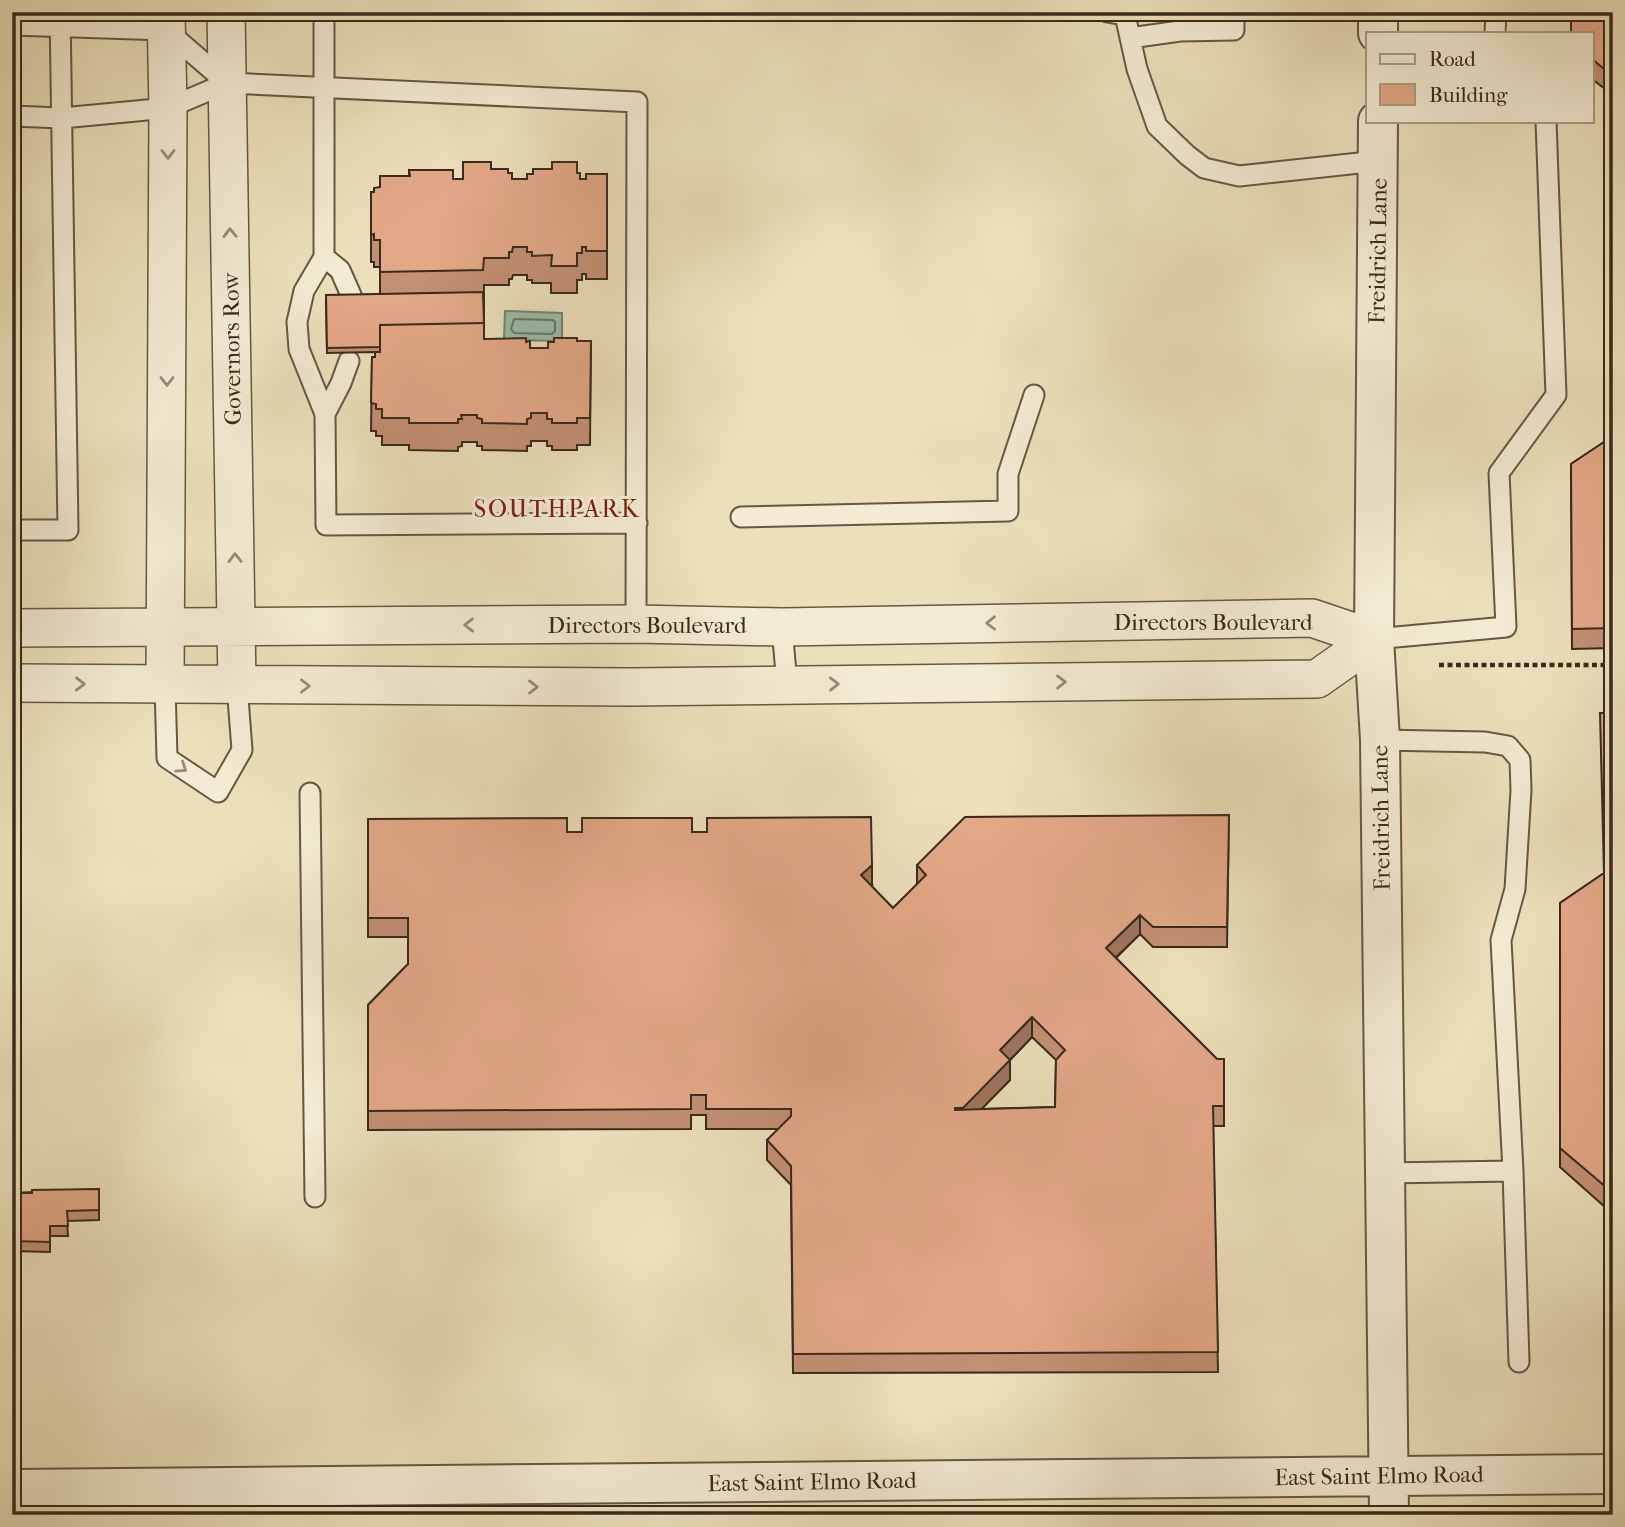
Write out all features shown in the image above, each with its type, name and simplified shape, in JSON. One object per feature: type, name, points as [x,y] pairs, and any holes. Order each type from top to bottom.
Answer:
[{"type":"street","name":"Governors Row","points":[[226,12],[237,685]]},
{"type":"street","points":[[1378,12],[1378,32]]},
{"type":"street","points":[[165,685],[168,108],[166,21]]},
{"type":"street","name":"Freidrich Lane","points":[[1378,122],[1374,639],[1380,740],[1389,1515]]},
{"type":"street","name":"Directors Boulevard","points":[[12,628],[636,624],[782,627],[1312,618],[1374,639]]},
{"type":"street","points":[[12,683],[630,688],[1317,679],[1374,639]]},
{"type":"street","name":"East Saint Elmo Road","points":[[12,1489],[1613,1475]]},
{"type":"lane","points":[[324,12],[324,257],[304,291],[296,322],[299,349],[325,414],[327,525],[637,523]]},
{"type":"lane","points":[[1107,12],[1125,15],[1137,69],[1157,126],[1186,155],[1204,168],[1239,176],[1378,161]]},
{"type":"lane","points":[[1130,38],[1180,31],[1234,30],[1234,12]]},
{"type":"lane","points":[[1495,32],[1496,12]]},
{"type":"lane","points":[[12,25],[60,19],[166,21],[227,83]]},
{"type":"lane","points":[[12,530],[68,530],[60,19]]},
{"type":"lane","points":[[12,116],[62,118],[168,108],[227,83],[637,102],[636,624]]},
{"type":"lane","points":[[1374,639],[1506,627],[1499,473],[1556,395],[1546,122]]},
{"type":"lane","points":[[324,257],[340,270],[351,295]]},
{"type":"lane","points":[[325,414],[349,361]]},
{"type":"lane","points":[[741,517],[1008,511],[1009,474],[1034,395]]},
{"type":"lane","points":[[782,627],[787,685]]},
{"type":"lane","points":[[165,685],[167,758],[218,792],[242,750],[237,685]]},
{"type":"lane","points":[[1380,740],[1508,746],[1520,760],[1521,790],[1515,889],[1502,940],[1519,1362]]},
{"type":"lane","points":[[310,793],[315,1197]]},
{"type":"lane","points":[[1385,1173],[1513,1171]]},
{"type":"path","points":[[1439,665],[1613,665]]},
{"type":"water","points":[[505,311],[562,313],[562,341],[504,340]]},
{"type":"building","points":[[1571,12],[1613,12],[1613,232],[1609,73],[1594,61],[1594,32],[1571,32]]},
{"type":"building","points":[[463,162],[491,162],[491,169],[508,169],[508,173],[512,173],[512,179],[527,179],[527,174],[533,174],[533,169],[552,169],[552,162],[577,162],[580,179],[586,179],[586,174],[607,174],[607,251],[586,251],[586,247],[582,247],[582,253],[577,253],[577,266],[551,266],[552,255],[532,256],[532,252],[527,252],[527,247],[513,247],[509,258],[484,258],[483,270],[380,272],[380,240],[374,240],[374,234],[371,235],[371,192],[380,187],[380,176],[410,176],[409,170],[453,170],[453,179],[463,179]]},
{"type":"building","points":[[483,292],[484,323],[380,325],[380,347],[327,348],[326,295]]},
{"type":"building","points":[[484,323],[484,339],[526,338],[526,342],[530,341],[530,348],[548,348],[548,342],[554,342],[554,338],[591,341],[590,418],[577,418],[577,423],[552,423],[552,419],[547,419],[547,413],[531,413],[527,424],[482,423],[482,419],[477,418],[477,415],[461,415],[462,419],[458,419],[458,423],[409,423],[409,418],[382,418],[382,409],[376,409],[376,404],[371,403],[372,357],[375,357],[375,352],[380,352],[380,325]]},
{"type":"building","points":[[1613,436],[1613,628],[1572,629],[1571,464]]},
{"type":"building","points":[[1600,713],[1613,713],[1613,1345],[1606,1345],[1607,1188],[1560,1148],[1560,903],[1604,873]]},
{"type":"building","points":[[1229,815],[1227,927],[1153,927],[1140,915],[1106,948],[1217,1059],[1224,1059],[1224,1106],[1213,1106],[1218,1352],[793,1354],[791,1166],[767,1140],[791,1116],[791,1109],[706,1109],[706,1095],[691,1095],[691,1109],[368,1111],[368,1005],[408,964],[408,918],[368,918],[368,819],[567,818],[567,832],[582,832],[582,818],[692,818],[692,832],[707,832],[707,818],[871,817],[872,865],[861,875],[893,908],[926,875],[917,865],[965,817]],"holes":[[[1032,1017],[1065,1050],[1056,1060],[1055,1107],[955,1110],[963,1108],[1010,1060],[1000,1050]]]},
{"type":"building","points":[[99,1189],[99,1210],[67,1211],[68,1226],[50,1226],[50,1242],[12,1241],[12,1193]]},
{"type":"district","name":"SOUTHPARK","points":[[557,509]]}]
